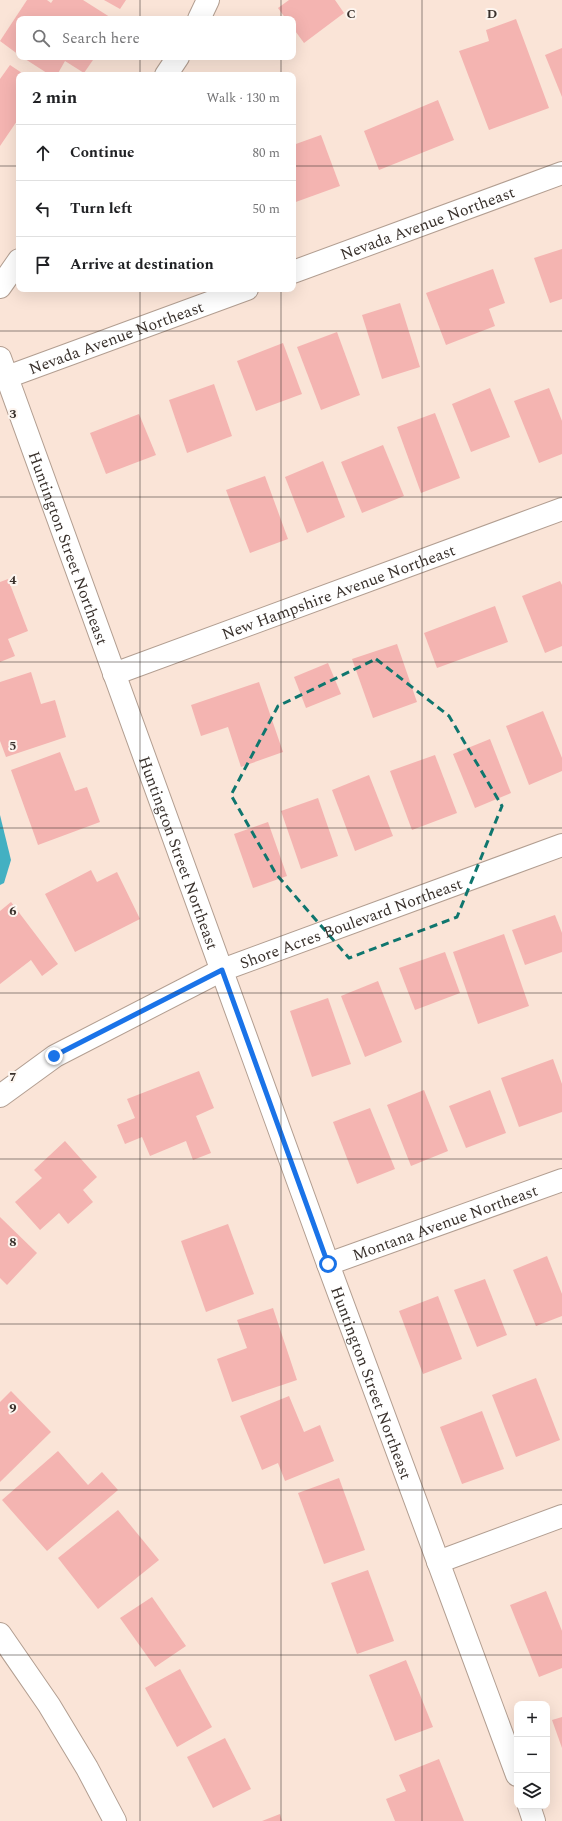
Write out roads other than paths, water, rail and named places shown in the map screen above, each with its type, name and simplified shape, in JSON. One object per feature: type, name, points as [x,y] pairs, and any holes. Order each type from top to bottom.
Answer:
[{"type":"street","points":[[200,16],[208,0]]},
{"type":"street","points":[[168,72],[176,60]]},
{"type":"street","name":"Nevada Avenue Northeast","points":[[296,271],[562,173]]},
{"type":"street","points":[[0,287],[16,264]]},
{"type":"street","name":"Nevada Avenue Northeast","points":[[3,368],[238,292]]},
{"type":"street","name":"Huntington Street Northeast","points":[[3,368],[328,1264],[516,1773]]},
{"type":"street","name":"New Hampshire Avenue Northeast","points":[[114,674],[562,509]]},
{"type":"street","name":"Shore Acres Boulevard Northeast","points":[[0,1096],[54,1056],[222,970],[562,845]]},
{"type":"street","name":"Montana Avenue Northeast","points":[[328,1264],[562,1180]]},
{"type":"street","points":[[438,1562],[562,1516]]},
{"type":"street","points":[[0,1634],[49,1705],[87,1768],[115,1821]]},
{"type":"street","points":[[529,1809],[534,1821]]},
{"type":"water","points":[[0,815],[11,860],[4,883],[0,885]]}]
